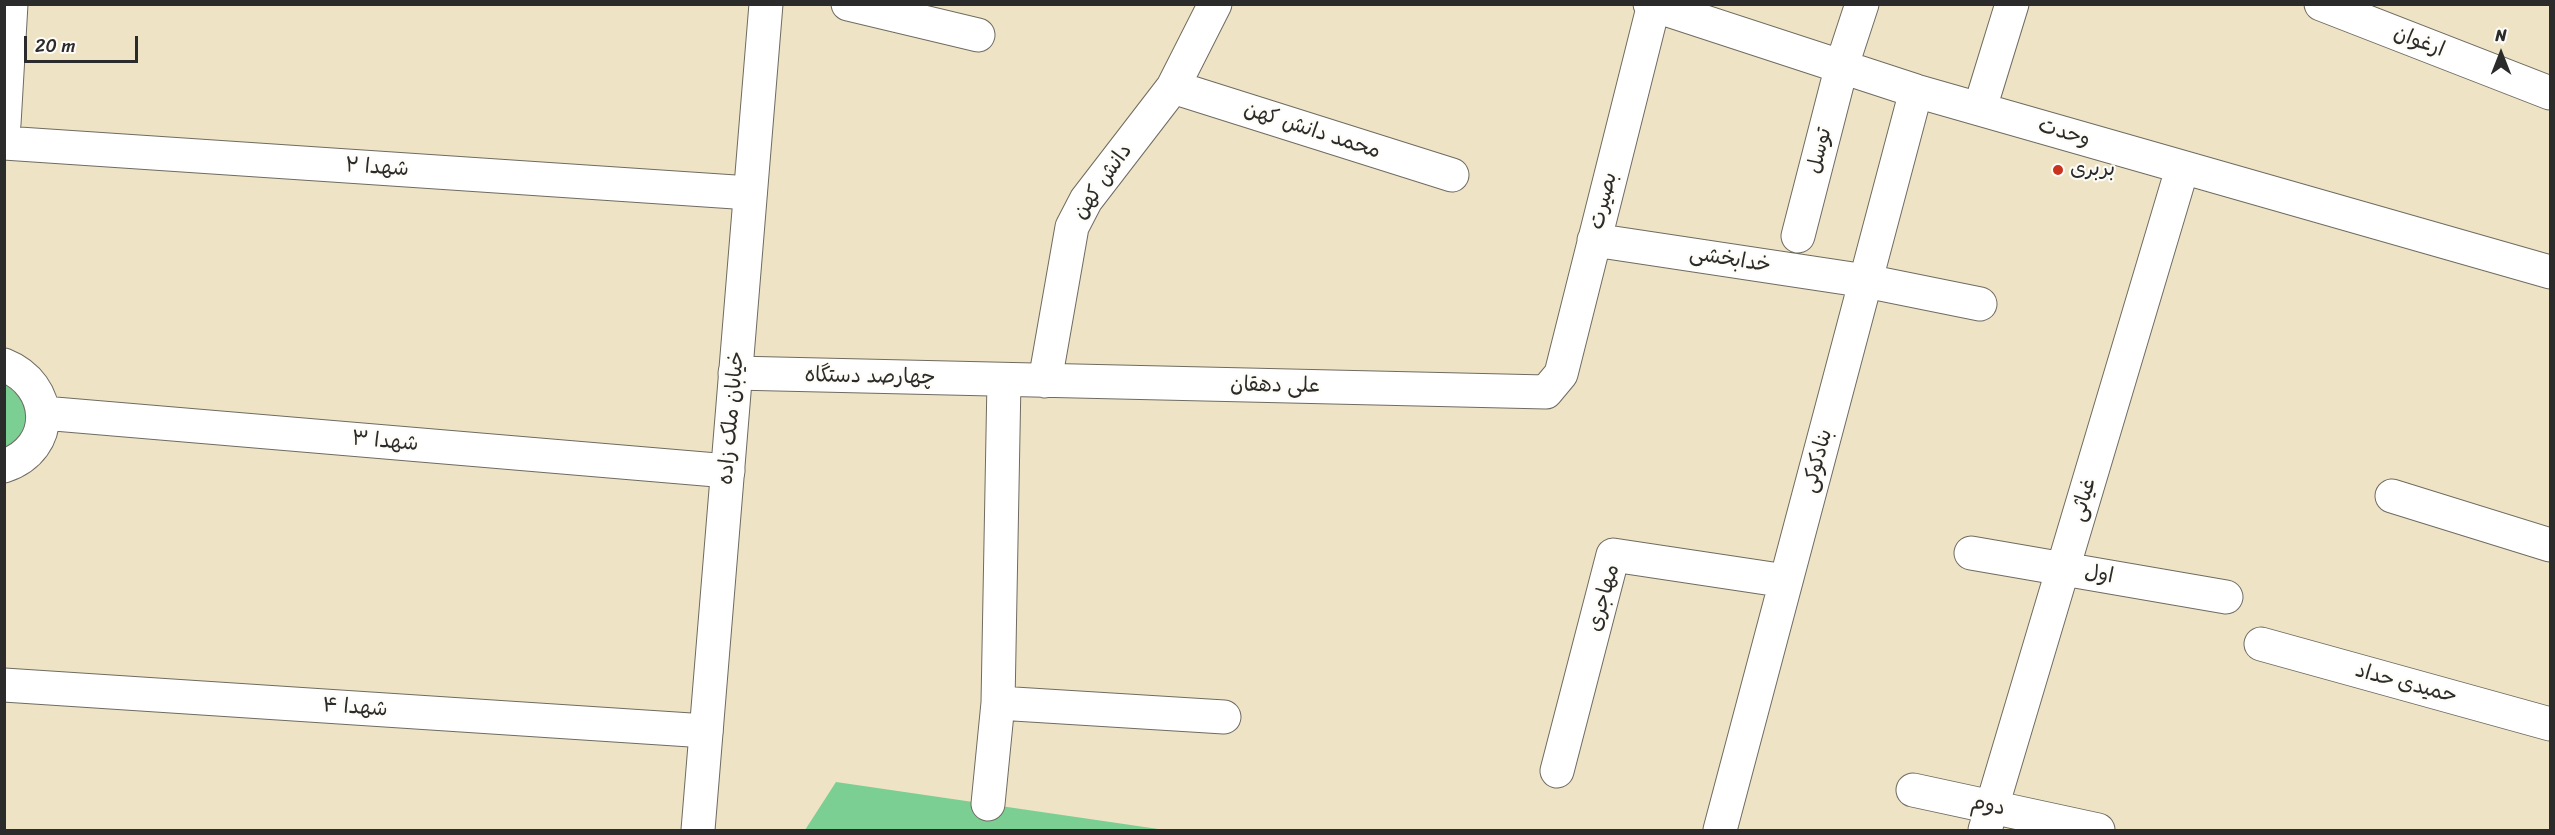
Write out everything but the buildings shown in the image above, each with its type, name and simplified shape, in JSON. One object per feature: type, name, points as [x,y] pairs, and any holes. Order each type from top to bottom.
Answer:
[{"type":"street","points":[[4,124],[11,4]]},
{"type":"street","name":"خیابان ملک زاده","points":[[698,831],[766,4]]},
{"type":"street","points":[[848,4],[978,35]]},
{"type":"street","name":"دانش کهن","points":[[1045,381],[1072,227],[1086,200],[1173,87],[1215,4]]},
{"type":"street","name":"توسل","points":[[1798,236],[1842,65],[1862,4]]},
{"type":"street","points":[[1980,108],[2012,4]]},
{"type":"street","name":"ارغوان","points":[[2321,4],[2550,93]]},
{"type":"street","name":"وحدت","points":[[1653,5],[1916,91],[2550,272]]},
{"type":"street","name":"بصیرت","points":[[1546,392],[1561,374],[1653,5]]},
{"type":"street","name":"محمد دانش کهن","points":[[1173,87],[1452,176]]},
{"type":"street","name":"بنادکوکی","points":[[1720,831],[1916,91]]},
{"type":"street","name":"شهدا ۲","points":[[4,143],[750,193]]},
{"type":"street","name":"غیاثی","points":[[1989,819],[2182,168]]},
{"type":"street","name":"خدابخشی","points":[[1594,240],[1866,281]]},
{"type":"street","points":[[1866,281],[1980,304]]},
{"type":"street","points":[[4,365],[17,370],[31,381],[40,397],[43,413],[41,430],[34,446],[21,458],[4,466]]},
{"type":"street","name":"چهارصد دستگاه","points":[[735,373],[1004,380]]},
{"type":"street","points":[[988,804],[998,703],[1004,380]]},
{"type":"street","name":"علی دهقان","points":[[1004,380],[1546,392]]},
{"type":"street","name":"شهدا ۳","points":[[43,413],[728,471]]},
{"type":"street","points":[[2392,496],[2550,545]]},
{"type":"street","name":"اول","points":[[1971,553],[2226,597]]},
{"type":"street","name":"مهاجری","points":[[1557,771],[1613,555],[1786,581]]},
{"type":"street","name":"حمیدی حداد","points":[[2262,644],[2550,724]]},
{"type":"street","name":"شهدا ۴","points":[[4,685],[706,731]]},
{"type":"street","points":[[998,703],[1224,717]]},
{"type":"street","name":"دوم","points":[[1913,790],[1989,819],[2098,831]]},
{"type":"green space","points":[[4,368],[39,417],[4,459]]},
{"type":"green space","points":[[836,782],[1165,830],[805,830]]},
{"type":"place","name":"بربری","points":[[2058,170]]}]
